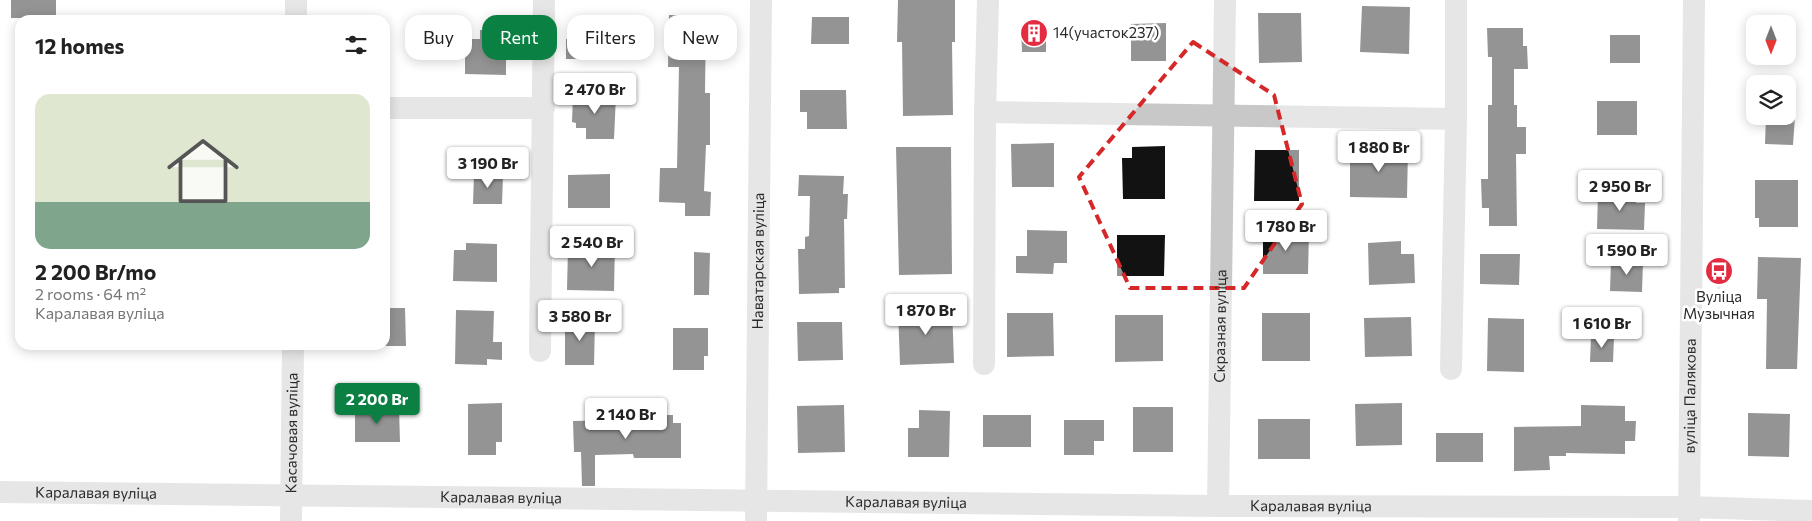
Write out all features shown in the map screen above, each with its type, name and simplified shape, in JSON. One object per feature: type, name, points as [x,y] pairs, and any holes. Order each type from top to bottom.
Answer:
[{"type":"street","points":[[296,0],[296,15]]},
{"type":"street","points":[[540,351],[544,0]]},
{"type":"street","name":"Наватарская вуліца","points":[[756,510],[761,0]]},
{"type":"street","points":[[984,364],[985,112],[988,0]]},
{"type":"street","name":"Скразная вуліца","points":[[1218,506],[1225,0]]},
{"type":"street","points":[[1451,369],[1456,119],[1456,0]]},
{"type":"street","name":"вуліца Палякова","points":[[1690,514],[1694,0]]},
{"type":"street","points":[[390,108],[544,108]]},
{"type":"street","points":[[985,112],[1224,118],[1456,119]]},
{"type":"street","name":"Касачовая вуліца","points":[[291,521],[293,350]]},
{"type":"street","name":"Каралавая вуліца","points":[[0,492],[292,494],[756,510],[1218,506],[1690,514],[1812,511]]},
{"type":"path","points":[[1719,254],[1719,289]]},
{"type":"highlighted area","points":[[1193,42],[1274,95],[1302,204],[1244,288],[1130,288],[1079,177]]},
{"type":"building","points":[[11,0],[56,0],[56,15],[15,15],[15,18],[11,18]]},
{"type":"building","points":[[898,0],[955,0],[955,42],[952,42],[953,115],[903,116],[902,42],[897,42]]},
{"type":"building","points":[[1362,6],[1410,7],[1409,54],[1360,52]]},
{"type":"building","points":[[1258,13],[1301,13],[1302,62],[1259,63]]},
{"type":"building","points":[[812,17],[849,17],[849,44],[811,44]]},
{"type":"building","points":[[1166,23],[1166,61],[1131,61],[1131,24]]},
{"type":"building","name":"14(участок237)","points":[[1046,25],[1046,52],[1022,52],[1021,26]]},
{"type":"building","points":[[1487,28],[1523,28],[1523,46],[1527,46],[1528,69],[1514,69],[1514,105],[1517,105],[1517,127],[1526,127],[1526,154],[1516,154],[1517,226],[1489,226],[1489,208],[1482,208],[1481,179],[1488,179],[1488,105],[1492,105],[1492,57],[1488,57]]},
{"type":"building","points":[[480,30],[482,30],[482,60],[506,60],[506,75],[465,74],[465,60],[472,60],[472,39],[480,39]]},
{"type":"building","points":[[1610,35],[1640,35],[1640,63],[1610,63]]},
{"type":"building","points":[[567,39],[567,59],[566,59]]},
{"type":"building","points":[[668,60],[705,60],[705,93],[710,93],[710,145],[706,145],[704,191],[711,192],[710,216],[685,216],[685,203],[659,202],[660,168],[677,168],[679,67],[668,67]]},
{"type":"building","points":[[800,90],[846,90],[847,129],[807,129],[807,112],[800,112]]},
{"type":"building","points":[[573,94],[616,95],[614,139],[586,139],[586,128],[576,128],[576,123],[572,122]]},
{"type":"building","points":[[1597,101],[1637,101],[1637,135],[1597,135]]},
{"type":"building","points":[[1766,125],[1794,125],[1793,145],[1765,144]]},
{"type":"building","points":[[1054,143],[1054,187],[1012,187],[1011,144]]},
{"type":"building","points":[[1165,146],[1165,199],[1123,199],[1122,158],[1132,158],[1132,147]]},
{"type":"building","points":[[896,147],[951,147],[952,274],[899,275]]},
{"type":"building","points":[[1350,148],[1408,149],[1407,198],[1350,197]]},
{"type":"building","points":[[1255,150],[1299,150],[1299,201],[1254,201]]},
{"type":"building","points":[[474,174],[503,174],[502,204],[473,204]]},
{"type":"building","points":[[610,174],[610,208],[568,208],[568,175]]},
{"type":"building","points":[[799,175],[844,176],[843,194],[848,194],[847,219],[844,219],[845,288],[839,288],[839,293],[799,294],[798,249],[805,249],[805,237],[809,236],[810,196],[798,196]]},
{"type":"building","points":[[1755,180],[1798,180],[1798,227],[1759,227],[1759,218],[1755,218]]},
{"type":"building","points":[[1598,193],[1636,193],[1636,203],[1645,203],[1644,230],[1597,229]]},
{"type":"building","points":[[1027,230],[1067,231],[1067,263],[1054,263],[1053,274],[1016,273],[1016,256],[1027,256]]},
{"type":"building","points":[[1263,231],[1309,231],[1308,274],[1263,274]]},
{"type":"building","points":[[1117,235],[1165,235],[1164,276],[1117,276]]},
{"type":"building","points":[[1401,241],[1401,254],[1414,254],[1415,283],[1369,285],[1368,243]]},
{"type":"building","points":[[466,243],[497,244],[497,282],[453,281],[454,250],[466,250]]},
{"type":"building","points":[[599,243],[615,243],[614,291],[567,290],[568,248],[599,248]]},
{"type":"building","points":[[694,252],[710,253],[709,295],[694,295]]},
{"type":"building","points":[[1480,254],[1520,254],[1519,285],[1480,284]]},
{"type":"building","points":[[1758,257],[1801,258],[1797,369],[1766,369],[1767,299],[1757,299]]},
{"type":"building","points":[[1611,261],[1643,261],[1642,292],[1610,291]]},
{"type":"building","points":[[952,307],[954,363],[900,365],[898,309]]},
{"type":"building","points":[[390,308],[405,308],[406,346],[390,346]]},
{"type":"building","points":[[456,310],[494,311],[493,342],[502,342],[502,360],[487,359],[487,365],[455,364]]},
{"type":"building","points":[[1007,313],[1053,313],[1054,356],[1007,357]]},
{"type":"building","points":[[1262,313],[1310,313],[1310,361],[1262,361]]},
{"type":"building","points":[[1115,315],[1163,315],[1163,361],[1115,362]]},
{"type":"building","points":[[1411,317],[1412,356],[1365,357],[1364,318]]},
{"type":"building","points":[[1488,318],[1524,319],[1524,372],[1487,371]]},
{"type":"building","points":[[565,319],[595,320],[594,365],[565,365]]},
{"type":"building","points":[[797,322],[842,322],[843,360],[798,361]]},
{"type":"building","points":[[673,328],[708,328],[708,356],[704,356],[704,370],[673,370]]},
{"type":"building","points":[[1591,336],[1614,337],[1613,362],[1590,362]]},
{"type":"building","points":[[502,403],[502,442],[496,442],[496,455],[468,455],[468,404]]},
{"type":"building","points":[[1402,403],[1402,445],[1356,446],[1355,404]]},
{"type":"building","points":[[844,405],[845,452],[798,453],[797,406]]},
{"type":"building","points":[[1581,405],[1625,406],[1625,421],[1636,421],[1635,441],[1625,441],[1625,454],[1566,453],[1566,456],[1549,456],[1550,470],[1514,471],[1514,427],[1581,426]]},
{"type":"building","points":[[1133,407],[1173,407],[1173,452],[1133,452]]},
{"type":"building","points":[[355,408],[399,408],[400,442],[355,442]]},
{"type":"building","points":[[919,410],[950,411],[949,457],[908,457],[908,428],[919,428]]},
{"type":"building","points":[[1748,413],[1790,414],[1789,457],[1748,456]]},
{"type":"building","points":[[620,415],[673,415],[673,423],[681,423],[681,458],[634,458],[633,454],[595,455],[595,486],[582,486],[581,452],[574,452],[573,421],[620,420]]},
{"type":"building","points":[[983,415],[1031,415],[1031,447],[983,447]]},
{"type":"building","points":[[1258,419],[1310,419],[1310,459],[1258,459]]},
{"type":"building","points":[[1064,420],[1104,420],[1104,441],[1094,441],[1094,455],[1064,455]]},
{"type":"building","points":[[1436,433],[1483,433],[1483,462],[1436,462]]},
{"type":"place","name":"14(участок237)","points":[[1034,33]]},
{"type":"place","name":"Вуліца Музычная","points":[[1719,271]]}]
